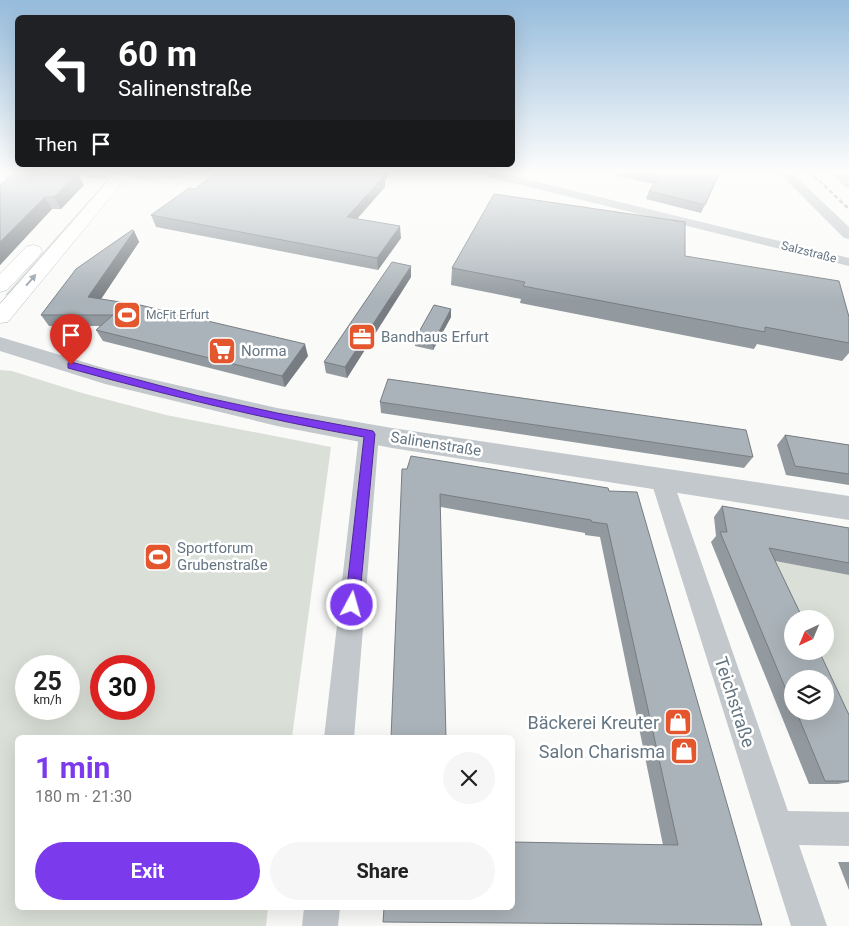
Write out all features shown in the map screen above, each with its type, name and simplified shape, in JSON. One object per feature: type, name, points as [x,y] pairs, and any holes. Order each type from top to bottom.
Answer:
[{"type":"main road","points":[[0,286],[69,214]]},
{"type":"main road","points":[[0,317],[88,214]]},
{"type":"street","name":"Salzstraße","points":[[660,214],[849,262]]},
{"type":"street","points":[[828,214],[849,235]]},
{"type":"street","name":"Salinenstraße","points":[[0,344],[105,376],[277,417],[369,434],[849,508]]},
{"type":"street","points":[[339,735],[369,434]]},
{"type":"street","name":"Teichstraße","points":[[661,478],[809,926]]},
{"type":"street","points":[[776,828],[849,829]]},
{"type":"street","points":[[320,926],[322,910]]},
{"type":"shaded area","points":[[77,214],[80,214],[9,295],[5,295]]},
{"type":"shaded area","name":"Sportforum Grubenstraße","points":[[0,370],[12,371],[82,393],[166,415],[331,447],[292,735],[15,735],[15,910],[268,910],[266,926],[0,926]]},
{"type":"shaded area","points":[[759,558],[849,575],[849,720],[834,694],[834,670],[817,670],[809,660],[834,660],[834,610],[787,610]]},
{"type":"building","points":[[0,214],[28,214],[0,242]]},
{"type":"building","points":[[350,214],[347,217],[400,226],[377,258],[151,215]]},
{"type":"building","points":[[483,214],[632,214],[685,222],[685,256],[839,281],[849,317],[849,343],[765,327],[765,332],[523,286],[525,282],[452,268]]},
{"type":"building","points":[[132,230],[134,231],[88,297],[140,305],[305,344],[282,376],[96,330],[113,315],[41,315],[76,269]]},
{"type":"building","points":[[392,262],[411,266],[345,367],[324,362]]},
{"type":"building","points":[[434,305],[451,309],[433,343],[415,339]]},
{"type":"building","points":[[388,379],[746,430],[753,457],[380,402]]},
{"type":"building","points":[[785,435],[849,445],[849,474],[795,466]]},
{"type":"building","points":[[411,456],[608,488],[609,491],[637,492],[762,925],[383,922],[384,910],[515,910],[515,842],[678,845],[607,524],[440,494],[446,735],[391,735],[402,469],[407,469]]},
{"type":"building","points":[[722,506],[849,528],[849,563],[769,548],[799,610],[784,610],[784,660],[823,660],[828,670],[784,670],[784,685],[720,532],[727,532]]},
{"type":"building","points":[[834,683],[849,715],[849,781],[825,781],[800,720],[834,720]]},
{"type":"place","name":"McFit Erfurt","points":[[127,315]]},
{"type":"place","name":"Bandhaus Erfurt","points":[[362,337]]},
{"type":"place","name":"Norma","points":[[222,351]]},
{"type":"place","name":"Sportforum Grubenstraße","points":[[158,557]]},
{"type":"place","name":"Bäckerei Kreuter","points":[[678,722]]},
{"type":"place","name":"Salon Charisma","points":[[684,751]]},
{"type":"route","points":[[71,365],[105,376],[199,400],[369,434],[352,605]]}]
